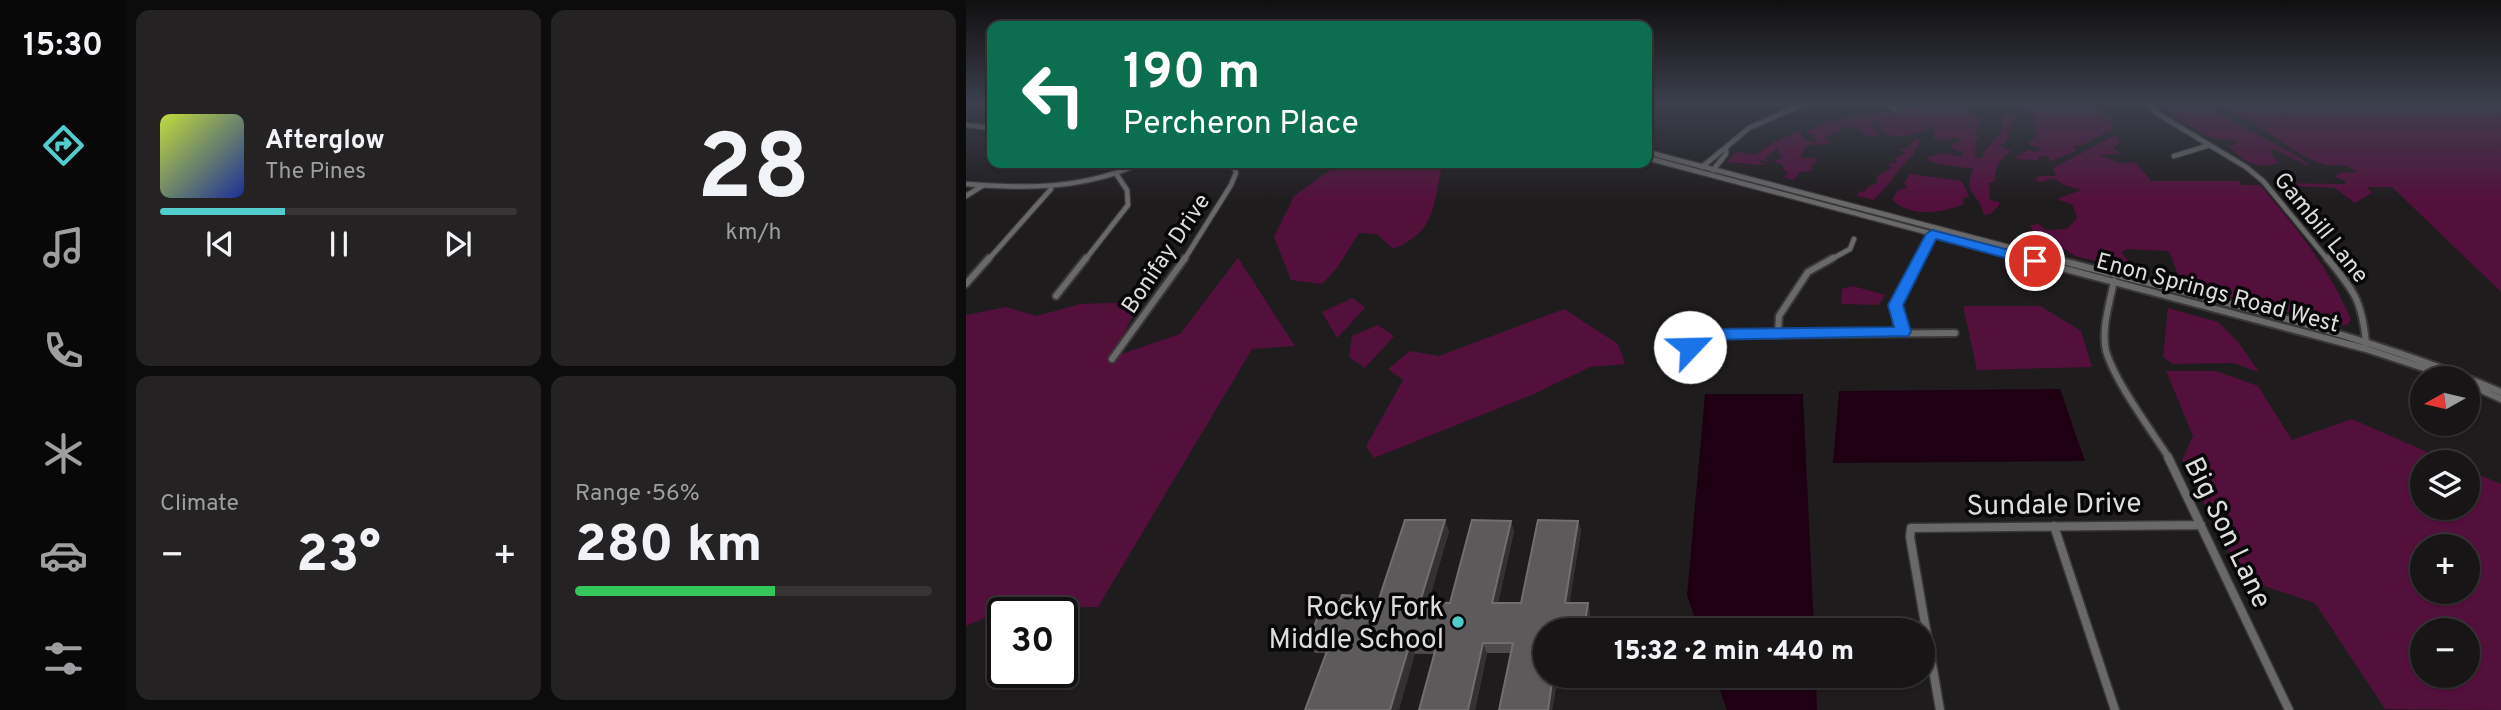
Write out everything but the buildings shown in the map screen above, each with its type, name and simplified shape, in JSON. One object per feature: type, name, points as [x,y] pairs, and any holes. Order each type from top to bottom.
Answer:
[{"type":"street","points":[[1698,171],[1717,152],[1726,149],[1740,136]]},
{"type":"street","name":"Gambill Lane","points":[[2195,136],[2255,173],[2354,291],[2363,314],[2366,349]]},
{"type":"street","points":[[2174,156],[2210,145]]},
{"type":"street","points":[[1711,172],[1726,154],[1726,149]]},
{"type":"street","points":[[1652,153],[1703,166],[1711,172],[2115,279],[2365,341],[2439,365],[2501,393]]},
{"type":"street","name":"Enon Springs Road West","points":[[1652,159],[1711,172],[1932,234],[2115,279],[2418,366]]},
{"type":"street","points":[[966,184],[1052,189],[1116,175],[1131,168]]},
{"type":"street","name":"Bonifay Drive","points":[[1112,359],[1174,275],[1231,184],[1236,168]]},
{"type":"street","points":[[1056,296],[1128,205],[1127,190],[1116,175]]},
{"type":"street","points":[[966,196],[982,185]]},
{"type":"street","points":[[966,284],[1052,189]]},
{"type":"street","points":[[1903,332],[1895,305],[1932,234]]},
{"type":"street","points":[[1778,334],[1779,316],[1808,272],[1850,248],[1854,239]]},
{"type":"street","name":"Big Son Lane","points":[[2115,279],[2104,337],[2106,350],[2119,378],[2171,461],[2289,710]]},
{"type":"street","points":[[1689,378],[1693,339],[1705,335],[1955,333]]},
{"type":"street","points":[[2480,389],[2501,399]]},
{"type":"street","name":"Sundale Drive","points":[[1940,710],[1911,528],[2201,525]]},
{"type":"street","points":[[2054,526],[2115,710]]},
{"type":"shaded area","points":[[1788,136],[1802,136],[1804,140],[1815,143],[1817,141],[1814,136],[1826,136],[1824,137],[1830,144],[1807,145],[1799,158],[1814,158],[1817,161],[1812,164],[1812,171],[1800,172],[1793,180],[1783,177],[1789,173],[1783,169],[1783,165],[1773,161],[1781,158],[1777,149],[1765,158],[1769,162],[1756,159],[1764,164],[1762,165],[1727,162],[1736,152],[1756,155]]},
{"type":"shaded area","points":[[1933,136],[1977,136],[1980,139],[1976,140],[1975,157],[1983,158],[1983,153],[1998,136],[2011,137],[1999,145],[2011,151],[1999,164],[1995,181],[1989,183],[1990,200],[1999,202],[1991,214],[1984,215],[1970,188],[1973,169],[1929,161],[1928,157],[1942,153],[1962,157],[1963,153],[1951,148],[1952,144],[1962,142],[1954,137],[1943,141]]},
{"type":"shaded area","points":[[2035,136],[2099,136],[2082,145],[2073,146],[2076,151],[2051,161],[2047,156],[2038,157],[2037,160],[2017,159],[2016,157],[2028,150],[2036,152],[2041,149],[2028,144]]},
{"type":"shaded area","points":[[2117,136],[2121,142],[2113,147],[2120,154],[2098,155],[2120,163],[2136,163],[2151,181],[2238,181],[2243,185],[2260,185],[2322,266],[2351,320],[2347,325],[2329,323],[2183,285],[2168,251],[2127,249],[2121,252],[2129,262],[2121,267],[2075,256],[2050,240],[2034,235],[2030,225],[2039,224],[2046,230],[2067,229],[2077,218],[2073,205],[2057,199],[2081,190],[2064,185],[2054,178],[2042,182],[2035,180],[2039,176],[2056,176],[2053,168]]},
{"type":"shaded area","points":[[2210,136],[2261,136],[2310,165],[2275,149],[2270,151],[2278,163],[2257,165],[2239,156],[2229,146],[2239,143]]},
{"type":"shaded area","points":[[2273,136],[2501,136],[2501,292],[2392,187],[2367,187],[2372,193],[2355,203],[2335,188],[2276,185],[2274,183],[2346,184],[2346,181],[2335,177],[2343,173],[2357,172],[2342,165],[2322,164]]},
{"type":"shaded area","points":[[1920,139],[1917,149],[1911,150],[1914,154],[1873,200],[1857,196],[1859,192],[1866,191],[1877,183],[1877,176],[1890,169],[1891,166],[1884,164],[1897,163],[1895,158],[1906,153],[1899,149],[1908,148],[1914,140]]},
{"type":"shaded area","points":[[1333,168],[1442,168],[1431,215],[1418,234],[1393,249],[1377,234],[1359,233],[1337,268],[1322,284],[1291,280],[1274,237],[1294,196]]},
{"type":"shaded area","points":[[1910,174],[1962,181],[1969,196],[1963,199],[1964,204],[1946,210],[1917,212],[1908,209],[1892,200],[1898,190],[1907,188],[1904,183]]},
{"type":"shaded area","points":[[1238,258],[1295,346],[1252,349],[1098,607],[1078,607],[1078,597],[987,597],[987,617],[966,626],[966,315],[1006,307],[1037,316],[1080,304],[1139,302],[1113,357],[1180,334]]},
{"type":"shaded area","points":[[1853,286],[1885,295],[1879,305],[1841,304],[1842,289]]},
{"type":"shaded area","points":[[1353,298],[1365,308],[1337,338],[1322,312]]},
{"type":"shaded area","points":[[1963,306],[2040,306],[2081,331],[2092,367],[1977,370]]},
{"type":"shaded area","points":[[2168,308],[2218,322],[2239,343],[2259,372],[2232,363],[2173,364],[2163,357]]},
{"type":"shaded area","points":[[1564,309],[1618,344],[1625,364],[1590,367],[1534,394],[1374,458],[1366,446],[1403,380],[1388,369],[1410,351],[1439,356]]},
{"type":"shaded area","points":[[1378,325],[1394,336],[1365,368],[1349,357],[1352,336]]},
{"type":"shaded area","points":[[2166,371],[2216,371],[2258,386],[2292,440],[2352,419],[2423,450],[2410,450],[2410,520],[2480,520],[2480,475],[2501,484],[2501,710],[2385,709],[2315,603],[2243,579],[2182,460],[2193,436]]},
{"type":"shaded area","points":[[2060,389],[2085,461],[1833,463],[1839,391]]},
{"type":"shaded area","points":[[1705,394],[1803,394],[1813,618],[1695,618],[1687,595]]},
{"type":"shaded area","points":[[1719,688],[1816,688],[1817,710],[1727,710]]},
{"type":"place","name":"Rocky Fork Middle School","points":[[1458,622]]},
{"type":"route","points":[[1690,347],[1693,339],[1705,335],[1903,332],[1895,305],[1932,234],[2035,261]]}]
